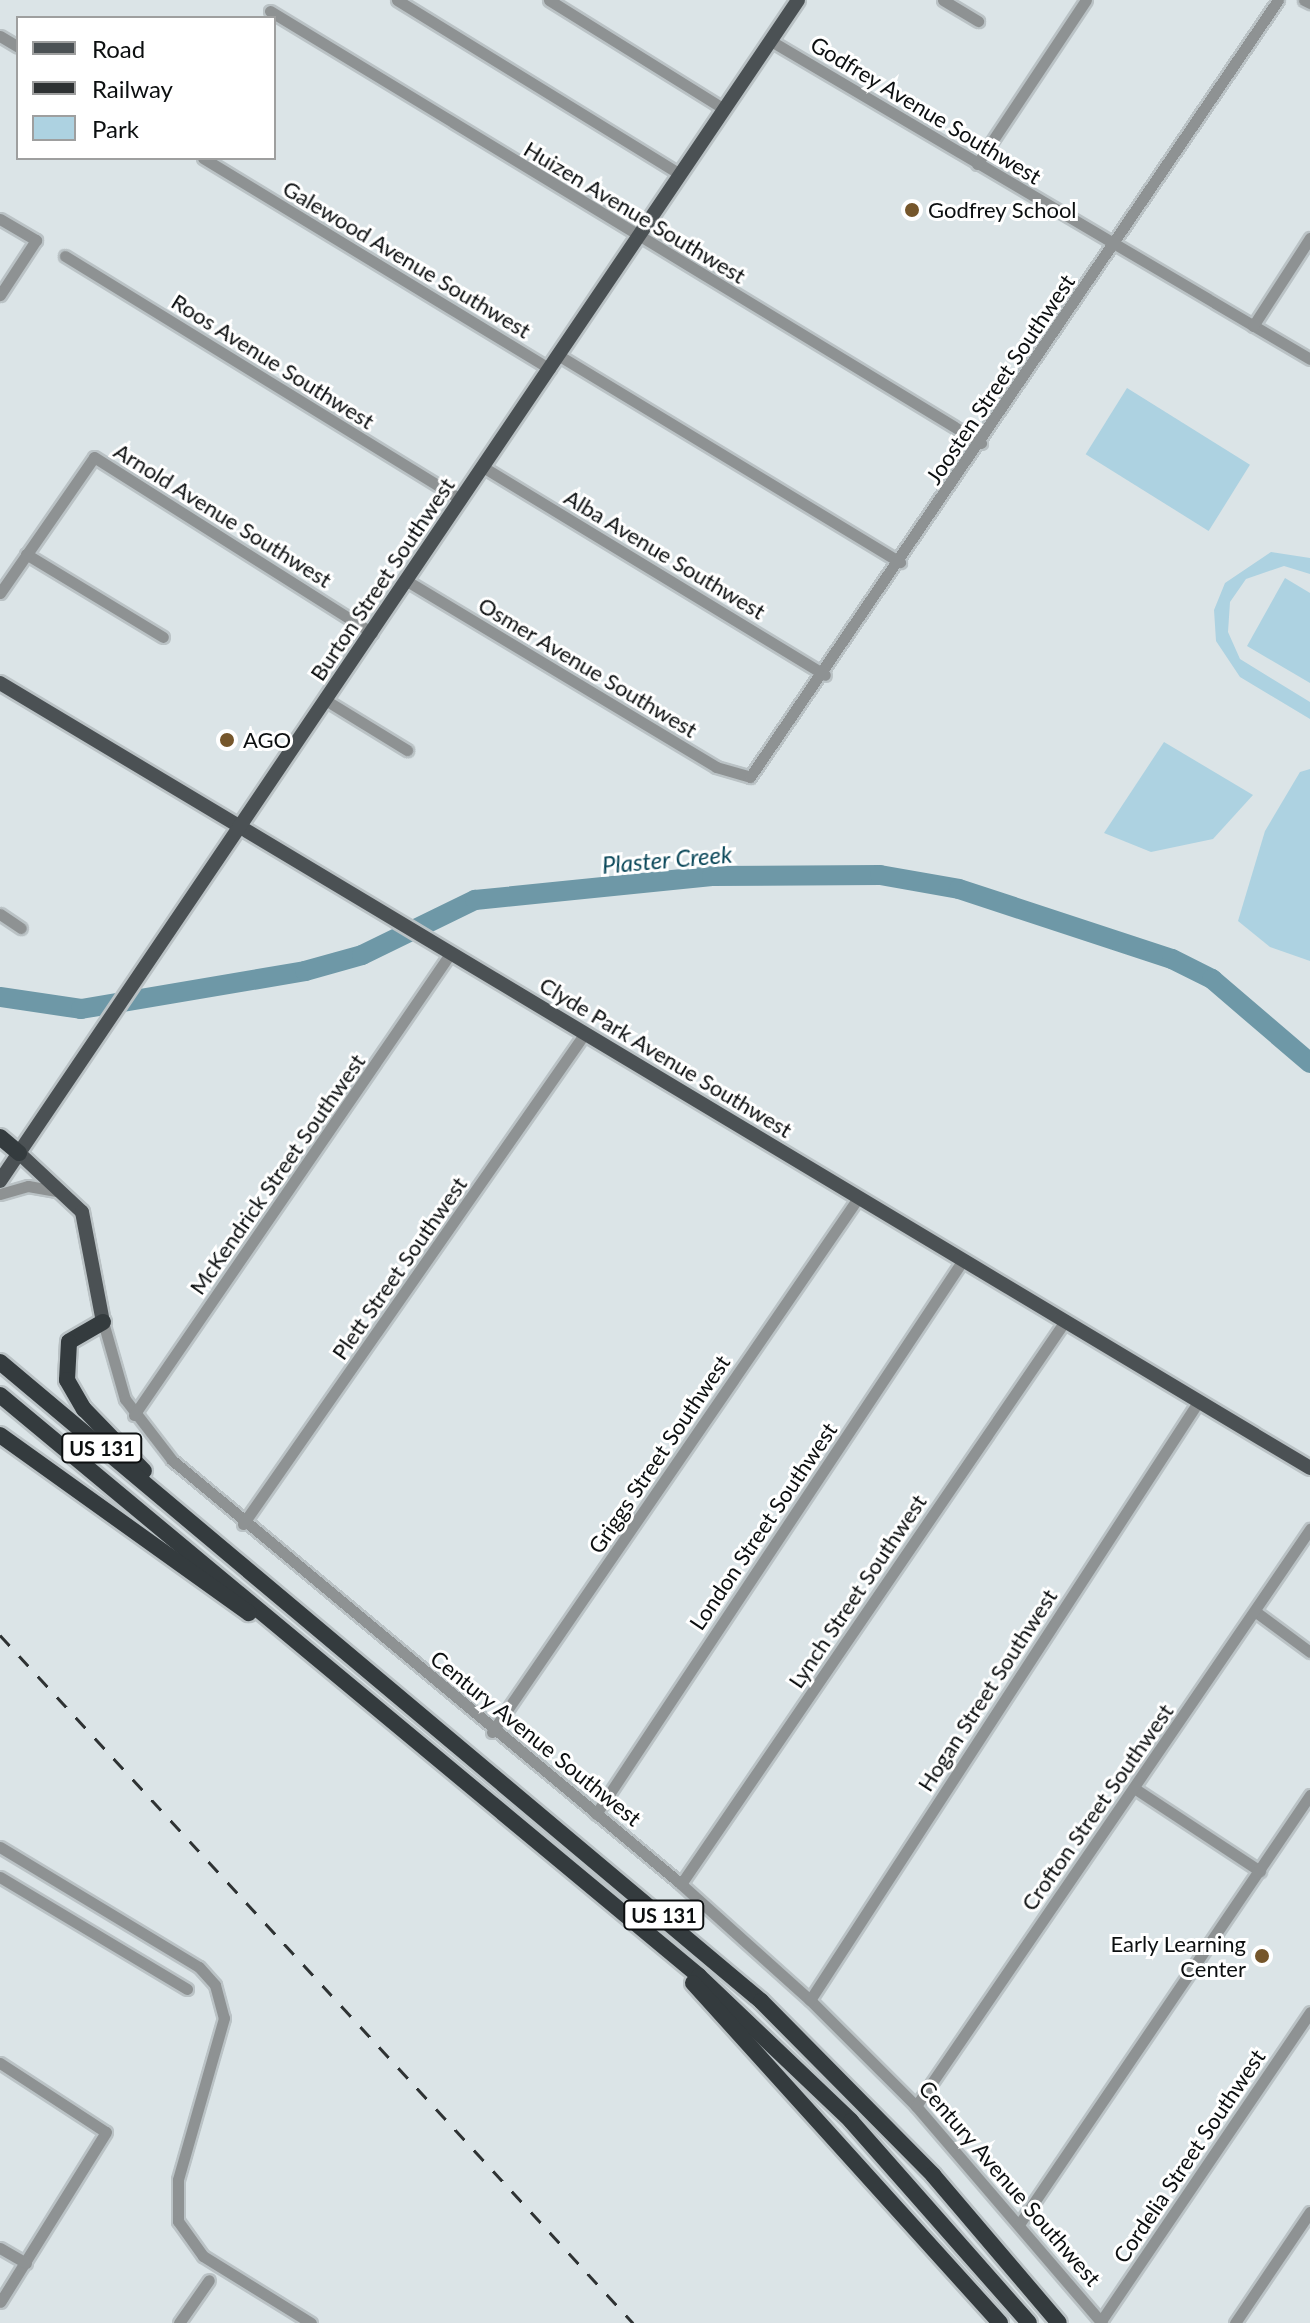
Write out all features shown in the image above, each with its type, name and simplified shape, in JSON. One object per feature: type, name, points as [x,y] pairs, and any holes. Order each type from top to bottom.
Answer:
[{"type":"highway","points":[[0,1137],[19,1153]]},
{"type":"highway","points":[[103,1322],[69,1342],[64,1362],[71,1390],[203,1533]]},
{"type":"highway","name":"US 131","points":[[0,1362],[761,2001],[933,2175],[1059,2323]]},
{"type":"highway","name":"US 131","points":[[0,1395],[646,1931],[851,2121],[1029,2323]]},
{"type":"highway","points":[[0,1435],[323,1662]]},
{"type":"highway","points":[[646,1931],[1000,2323]]},
{"type":"main road","name":"Burton Street Southwest","points":[[0,1181],[108,1018],[240,832],[798,0]]},
{"type":"main road","name":"Clyde Park Avenue Southwest","points":[[0,683],[240,832],[585,1033],[1310,1468]]},
{"type":"main road","name":"Century Avenue Southwest","points":[[19,1153],[69,1194],[86,1221],[103,1322]]},
{"type":"street","points":[[397,0],[680,174]]},
{"type":"street","points":[[549,0],[724,109]]},
{"type":"street","points":[[943,0],[978,21]]},
{"type":"street","points":[[977,164],[1086,0]]},
{"type":"street","name":"Joosten Street Southwest","points":[[750,777],[825,675],[1278,0]]},
{"type":"street","points":[[1304,0],[1310,3]]},
{"type":"street","name":"Huizen Avenue Southwest","points":[[270,11],[637,238],[981,443]]},
{"type":"street","name":"Godfrey Avenue Southwest","points":[[771,41],[1310,359]]},
{"type":"street","name":"Galewood Avenue Southwest","points":[[206,160],[550,369]]},
{"type":"street","points":[[0,219],[36,240],[0,295]]},
{"type":"street","points":[[1253,326],[1310,238]]},
{"type":"street","name":"Roos Avenue Southwest","points":[[65,256],[461,500]]},
{"type":"street","points":[[558,355],[900,562]]},
{"type":"street","name":"Arnold Avenue Southwest","points":[[26,554],[94,457],[372,633]]},
{"type":"street","name":"Alba Avenue Southwest","points":[[483,467],[825,675]]},
{"type":"street","points":[[0,593],[26,554],[163,637]]},
{"type":"street","name":"Osmer Avenue Southwest","points":[[407,581],[716,767],[750,777]]},
{"type":"street","points":[[327,701],[407,750]]},
{"type":"street","points":[[0,914],[21,928]]},
{"type":"street","name":"McKendrick Street Southwest","points":[[134,1415],[444,950]]},
{"type":"street","name":"Plett Street Southwest","points":[[243,1524],[585,1033]]},
{"type":"street","points":[[0,1194],[35,1186],[69,1194]]},
{"type":"street","name":"Griggs Street Southwest","points":[[492,1732],[858,1198]]},
{"type":"street","name":"London Street Southwest","points":[[596,1814],[963,1260]]},
{"type":"street","name":"Lynch Street Southwest","points":[[681,1884],[1065,1321]]},
{"type":"street","name":"Century Avenue Southwest","points":[[103,1322],[134,1415],[243,1524],[492,1732],[681,1884],[810,2000],[916,2106],[1020,2223],[1101,2322]]},
{"type":"street","name":"Hogan Street Southwest","points":[[810,2000],[1198,1402]]},
{"type":"street","name":"Crofton Street Southwest","points":[[916,2106],[1310,1529]]},
{"type":"street","points":[[1256,1612],[1310,1652]]},
{"type":"street","points":[[1134,1788],[1260,1871]]},
{"type":"street","points":[[1020,2223],[1310,1795]]},
{"type":"street","points":[[0,1847],[199,1967],[215,1985],[224,2018],[178,2180],[178,2221],[203,2256],[311,2323]]},
{"type":"street","points":[[0,1877],[187,1989]]},
{"type":"street","name":"Cordelia Street Southwest","points":[[1101,2322],[1310,2012]]},
{"type":"street","points":[[0,2063],[106,2132],[0,2302]]},
{"type":"street","points":[[1235,2323],[1310,2212]]},
{"type":"street","points":[[0,2248],[26,2263]]},
{"type":"street","points":[[179,2323],[209,2280]]},
{"type":"green space","points":[[1127,388],[1250,465],[1209,531],[1086,454]]},
{"type":"green space","points":[[1271,552],[1310,558],[1310,574],[1284,566],[1246,579],[1230,602],[1228,632],[1240,659],[1310,702],[1310,719],[1240,677],[1216,641],[1214,610],[1225,583]]},
{"type":"green space","points":[[1285,578],[1310,593],[1310,683],[1247,646]]},
{"type":"green space","points":[[1164,742],[1253,795],[1213,839],[1151,852],[1104,833]]},
{"type":"green space","points":[[1310,769],[1310,961],[1270,947],[1238,921],[1265,831],[1300,772]]},
{"type":"waterway","name":"Plaster Creek","points":[[0,997],[81,1009],[305,971],[362,955],[475,900],[712,876],[880,875],[959,889],[1172,959],[1212,979],[1310,1063]]},
{"type":"railway","points":[[0,1635],[633,2323]]},
{"type":"place","name":"Godfrey School","points":[[912,210]]},
{"type":"place","name":"AGO","points":[[227,740]]},
{"type":"place","name":"Early Learning Center","points":[[1262,1956]]}]
